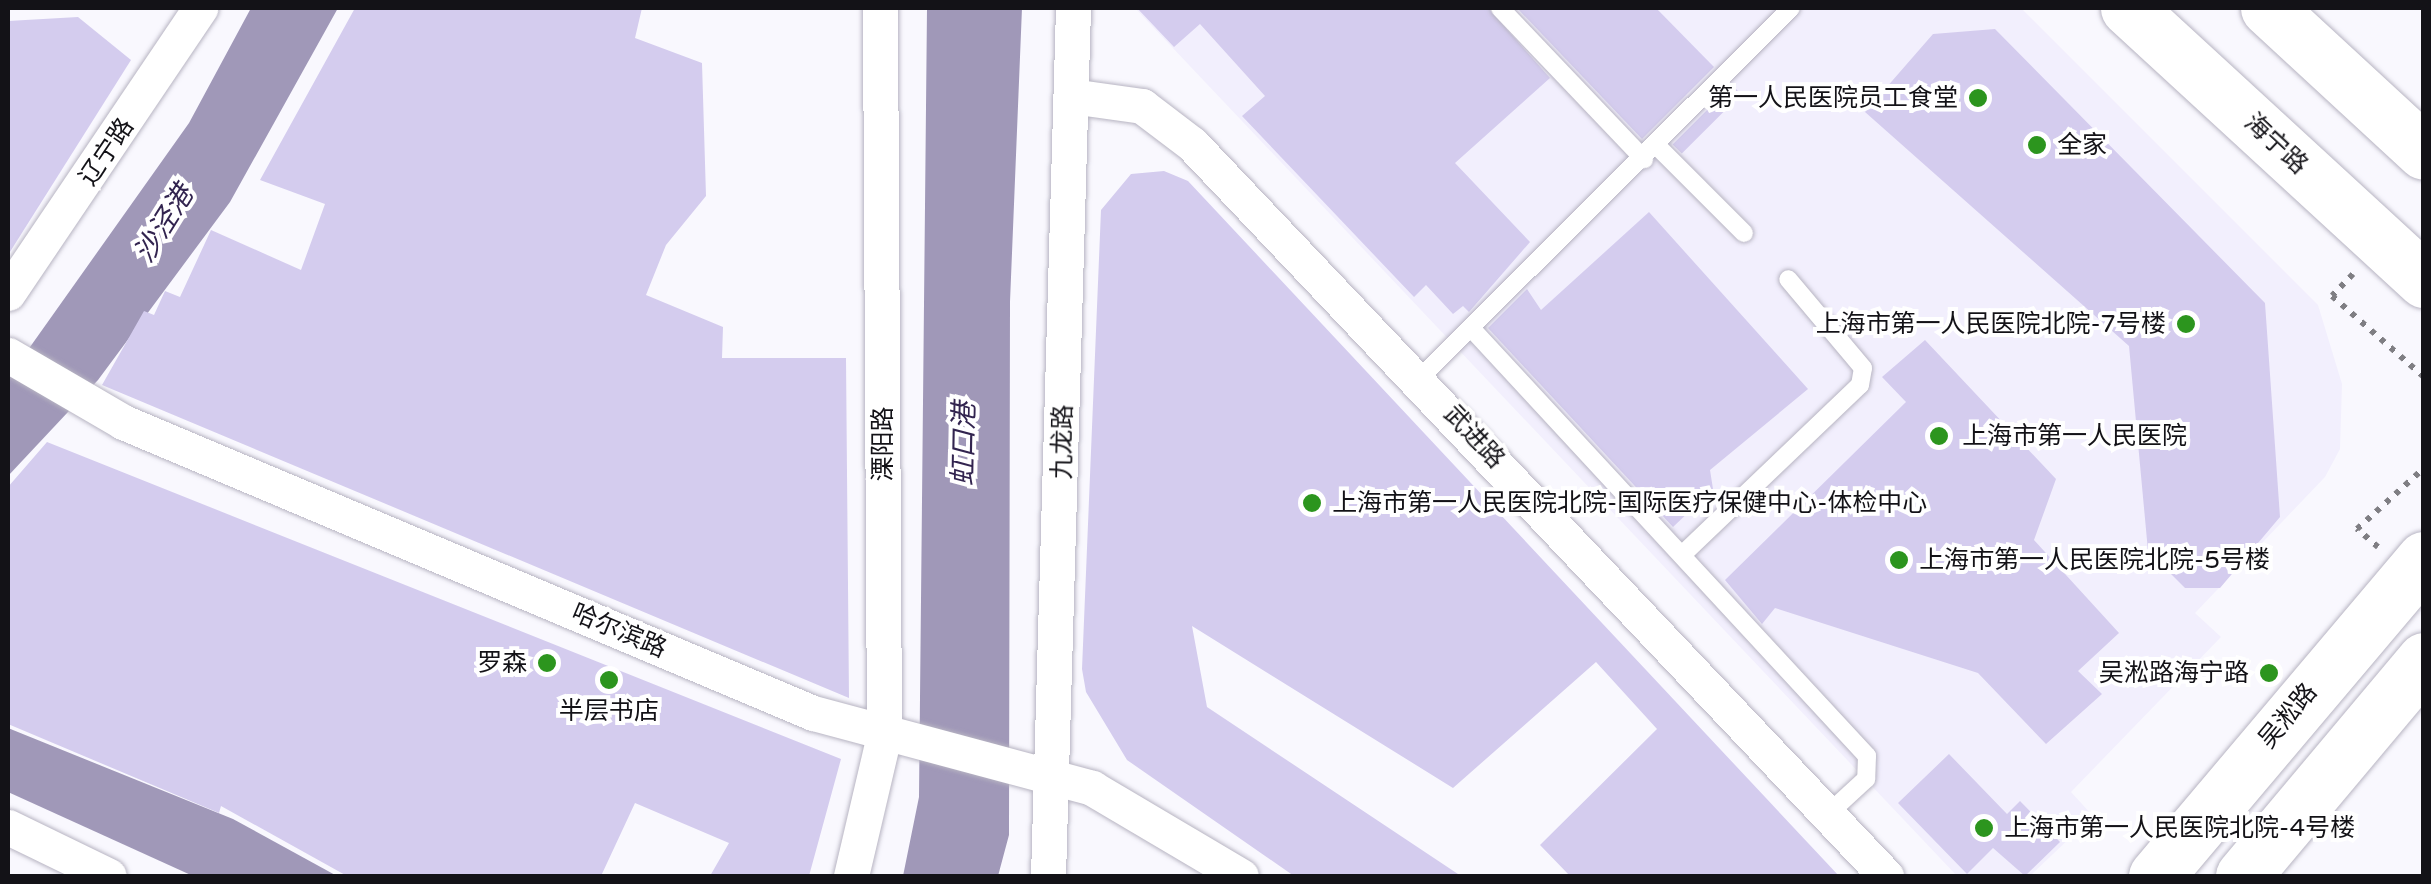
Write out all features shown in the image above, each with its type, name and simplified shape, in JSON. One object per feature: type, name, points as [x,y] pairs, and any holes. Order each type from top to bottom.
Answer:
[{"type":"main road","name":"海宁路","points":[[2128,8],[2424,280]]},
{"type":"main road","points":[[2295,16],[2415,141]]},
{"type":"main road","name":"吴淞路","points":[[2156,876],[2416,566]]},
{"type":"main road","points":[[2243,876],[2419,671]]},
{"type":"street","name":"辽宁路","points":[[8,293],[200,8]]},
{"type":"street","name":"溧阳路","points":[[851,876],[898,738],[880,8]]},
{"type":"street","name":"九龙路","points":[[1048,876],[1055,776],[1074,8]]},
{"type":"street","name":"武进路","points":[[1071,96],[1112,96],[1174,126],[1419,379],[1886,876]]},
{"type":"street","name":"哈尔滨路","points":[[8,355],[77,398],[898,738],[1055,776],[1130,807],[1241,876]]},
{"type":"street","points":[[8,827],[109,876]]},
{"type":"lane","points":[[1500,8],[1651,153],[1744,234]]},
{"type":"lane","points":[[1419,379],[1651,153],[1791,8]]},
{"type":"lane","points":[[1682,555],[1860,385],[1864,368],[1788,278]]},
{"type":"lane","points":[[1471,328],[1867,756],[1866,778],[1828,814]]},
{"type":"path","points":[[2383,242],[2332,296],[2424,379],[2424,427]]},
{"type":"path","points":[[2416,566],[2358,529],[2424,468]]},
{"type":"shaded area","name":"上海市第一人民医院","points":[[1135,8],[2021,8],[2318,305],[2342,384],[2340,449],[2325,477],[2195,613],[2221,637],[2071,792],[2093,816],[2030,876],[1957,876]]},
{"type":"water","name":"沙泾港","points":[[251,8],[338,8],[230,202],[98,380],[8,476],[8,378],[189,123]]},
{"type":"water","name":"虹口港","points":[[927,8],[1022,8],[1010,302],[1009,835],[998,876],[903,876],[919,797]]},
{"type":"water","points":[[8,728],[233,819],[337,876],[193,876],[8,792]]},
{"type":"building","points":[[355,8],[642,8],[635,38],[702,63],[706,196],[666,245],[646,295],[723,327],[722,358],[846,358],[849,698],[102,385],[144,311],[154,315],[165,291],[180,297],[211,230],[301,270],[325,204],[260,180]]},
{"type":"building","points":[[1137,8],[1488,8],[1550,78],[1455,163],[1530,242],[1469,312],[1463,306],[1453,314],[1426,285],[1414,297],[1242,116],[1265,96],[1200,24],[1174,47]]},
{"type":"building","points":[[1517,8],[1656,8],[1714,67],[1642,139]]},
{"type":"building","points":[[78,17],[131,60],[8,255],[8,21]]},
{"type":"building","name":"上海市第一人民医院北院-7号楼","points":[[1995,29],[2265,303],[2280,517],[2220,588],[2185,588],[2148,551],[2129,346],[1865,112],[1933,34]]},
{"type":"building","points":[[1732,85],[1741,94],[1682,154],[1673,144]]},
{"type":"building","points":[[1164,171],[1188,181],[1839,876],[1570,876],[1540,845],[1657,729],[1596,662],[1453,788],[1192,626],[1207,707],[1461,876],[1294,876],[1127,760],[1086,692],[1082,669],[1101,210],[1131,174]]},
{"type":"building","points":[[1649,212],[1808,389],[1710,470],[1713,489],[1673,527],[1488,328],[1527,289],[1541,310]]},
{"type":"building","name":"上海市第一人民医院北院-5号楼","points":[[1925,340],[2056,479],[2034,540],[2119,633],[2078,671],[2102,694],[2046,744],[1978,673],[1775,608],[1762,624],[1725,580],[1906,402],[1882,377]]},
{"type":"building","points":[[47,442],[841,759],[809,876],[710,876],[729,843],[635,803],[601,876],[347,876],[221,806],[219,813],[8,724],[8,487]]},
{"type":"building","name":"上海市第一人民医院北院-4号楼","points":[[1949,754],[2007,814],[2020,801],[2060,842],[2025,876],[1993,848],[1967,874],[1898,803]]},
{"type":"place","name":"第一人民医院员工食堂","points":[[1978,98]]},
{"type":"place","name":"全家","points":[[2037,145]]},
{"type":"place","name":"上海市第一人民医院北院-7号楼","points":[[2186,324]]},
{"type":"place","name":"上海市第一人民医院","points":[[1939,436]]},
{"type":"place","name":"上海市第一人民医院北院-国际医疗保健中心-体检中心","points":[[1312,503]]},
{"type":"place","name":"上海市第一人民医院北院-5号楼","points":[[1899,560]]},
{"type":"place","name":"罗森","points":[[547,663]]},
{"type":"place","name":"吴淞路海宁路","points":[[2269,673]]},
{"type":"place","name":"半层书店","points":[[609,680]]},
{"type":"place","name":"上海市第一人民医院北院-4号楼","points":[[1984,828]]}]
